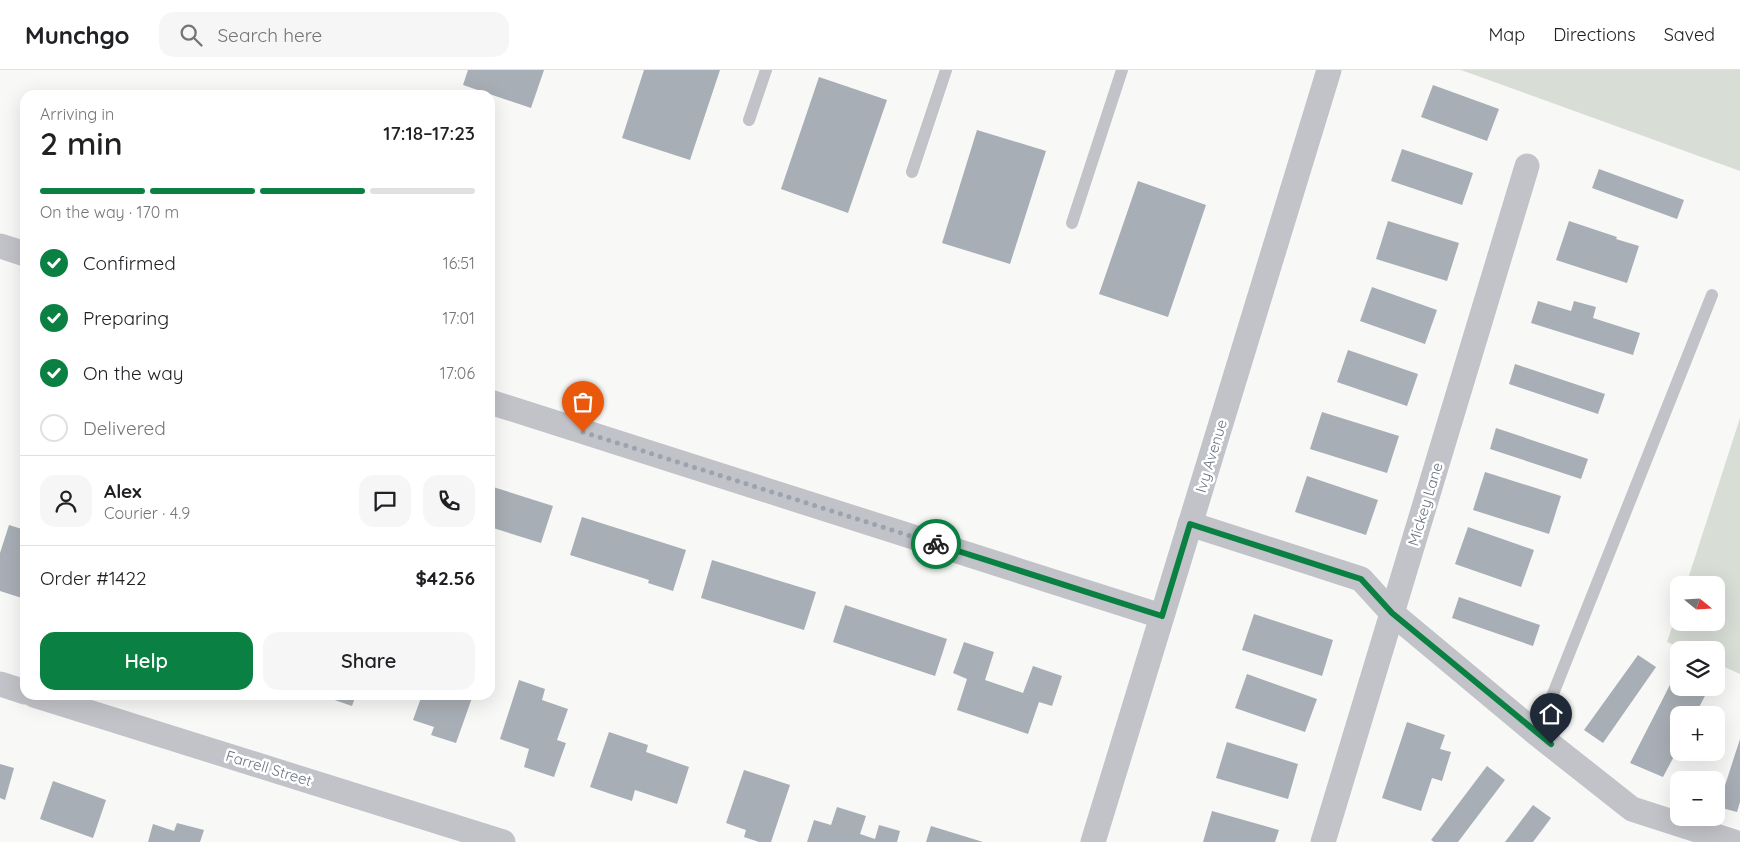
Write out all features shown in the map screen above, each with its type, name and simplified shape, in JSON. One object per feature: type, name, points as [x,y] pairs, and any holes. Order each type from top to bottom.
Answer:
[{"type":"street","name":"Ivy Avenue","points":[[1093,842],[1329,70]]},
{"type":"street","name":"Mickey Lane","points":[[1323,842],[1527,166]]},
{"type":"street","points":[[0,246],[20,252]]},
{"type":"street","points":[[495,404],[1162,616]]},
{"type":"street","points":[[1190,524],[1361,579],[1392,613],[1537,734],[1632,808],[1734,842]]},
{"type":"street","points":[[0,684],[20,690]]},
{"type":"street","name":"Farrell Street","points":[[50,700],[503,842]]},
{"type":"lane","points":[[749,120],[766,70]]},
{"type":"lane","points":[[912,172],[946,70]]},
{"type":"lane","points":[[1072,223],[1122,70]]},
{"type":"lane","points":[[1537,734],[1712,294]]},
{"type":"shaded area","points":[[1461,70],[1740,70],[1740,171]]},
{"type":"shaded area","points":[[1740,418],[1740,674],[1725,667],[1725,641],[1667,642],[1671,631],[1725,631],[1725,576],[1689,576]]},
{"type":"building","points":[[468,70],[544,70],[531,108],[495,96],[495,90],[478,90],[463,85]]},
{"type":"building","points":[[644,70],[720,70],[690,160],[622,138]]},
{"type":"building","points":[[819,77],[887,100],[848,213],[781,189]]},
{"type":"building","points":[[1433,85],[1499,109],[1487,141],[1421,117]]},
{"type":"building","points":[[977,130],[1046,151],[1010,264],[942,243]]},
{"type":"building","points":[[1402,149],[1473,173],[1462,205],[1391,181]]},
{"type":"building","points":[[1599,169],[1684,200],[1677,219],[1592,188]]},
{"type":"building","points":[[1138,181],[1206,205],[1168,317],[1099,294]]},
{"type":"building","points":[[1388,221],[1459,243],[1447,281],[1376,259]]},
{"type":"building","points":[[1569,221],[1639,246],[1627,283],[1556,260]]},
{"type":"building","points":[[1372,287],[1437,310],[1425,344],[1360,321]]},
{"type":"building","points":[[1538,301],[1571,311],[1574,301],[1596,307],[1593,318],[1640,333],[1633,355],[1531,323]]},
{"type":"building","points":[[1348,350],[1418,374],[1407,406],[1337,382]]},
{"type":"building","points":[[1515,364],[1605,394],[1598,414],[1509,384]]},
{"type":"building","points":[[1322,412],[1399,436],[1387,473],[1310,449]]},
{"type":"building","points":[[1496,428],[1588,459],[1581,479],[1490,449]]},
{"type":"building","points":[[1485,472],[1561,496],[1549,534],[1473,510]]},
{"type":"building","points":[[1307,476],[1378,500],[1366,535],[1295,512]]},
{"type":"building","points":[[495,488],[553,506],[541,543],[495,529]]},
{"type":"building","points":[[582,517],[686,550],[673,591],[648,583],[649,580],[570,555]]},
{"type":"building","points":[[9,525],[20,528],[20,597],[0,591],[0,553]]},
{"type":"building","points":[[1468,527],[1534,550],[1521,587],[1455,564]]},
{"type":"building","points":[[712,560],[816,592],[804,630],[701,598]]},
{"type":"building","points":[[1459,597],[1540,625],[1533,646],[1452,618]]},
{"type":"building","points":[[845,605],[947,639],[935,676],[833,642]]},
{"type":"building","points":[[1254,614],[1333,640],[1322,676],[1242,650]]},
{"type":"building","points":[[964,642],[994,652],[985,680],[1023,693],[1033,666],[1062,676],[1052,706],[1039,702],[1028,734],[957,710],[967,679],[953,673]]},
{"type":"building","points":[[1638,655],[1656,667],[1603,743],[1584,730]]},
{"type":"building","points":[[1247,674],[1317,699],[1305,732],[1235,708]]},
{"type":"building","points":[[519,680],[545,689],[542,700],[568,709],[557,740],[566,743],[554,777],[524,767],[529,749],[500,739]]},
{"type":"building","points":[[1670,685],[1670,696],[1705,696],[1700,706],[1670,706],[1670,761],[1672,761],[1663,777],[1630,763]]},
{"type":"building","points":[[335,700],[354,700],[352,706]]},
{"type":"building","points":[[420,700],[471,700],[456,743],[431,735],[434,727],[413,720]]},
{"type":"building","points":[[1407,722],[1445,735],[1440,749],[1451,752],[1442,781],[1432,778],[1421,811],[1382,798]]},
{"type":"building","points":[[609,732],[648,745],[646,752],[689,767],[677,804],[635,790],[632,801],[590,787]]},
{"type":"building","points":[[1740,739],[1740,802],[1737,812],[1725,809],[1725,785]]},
{"type":"building","points":[[1227,742],[1298,764],[1288,799],[1216,778]]},
{"type":"building","points":[[0,764],[14,768],[5,800],[0,798]]},
{"type":"building","points":[[1487,766],[1505,780],[1458,842],[1434,842],[1431,840]]},
{"type":"building","points":[[744,770],[790,785],[771,842],[759,842],[744,837],[746,830],[726,823]]},
{"type":"building","points":[[53,781],[106,800],[93,838],[40,819]]},
{"type":"building","points":[[1533,805],[1551,818],[1533,842],[1505,842]]},
{"type":"building","points":[[837,807],[866,816],[860,834],[875,839],[879,825],[900,831],[897,842],[807,842],[814,820],[831,825]]},
{"type":"building","points":[[1212,811],[1279,830],[1275,842],[1203,842]]},
{"type":"building","points":[[177,823],[204,830],[200,842],[148,842],[153,824],[174,831]]},
{"type":"building","points":[[931,826],[983,842],[926,842]]},
{"type":"way so far","points":[[583,432],[936,544]]},
{"type":"route","points":[[936,544],[1162,616],[1190,524],[1361,579],[1392,613],[1551,744]]}]
